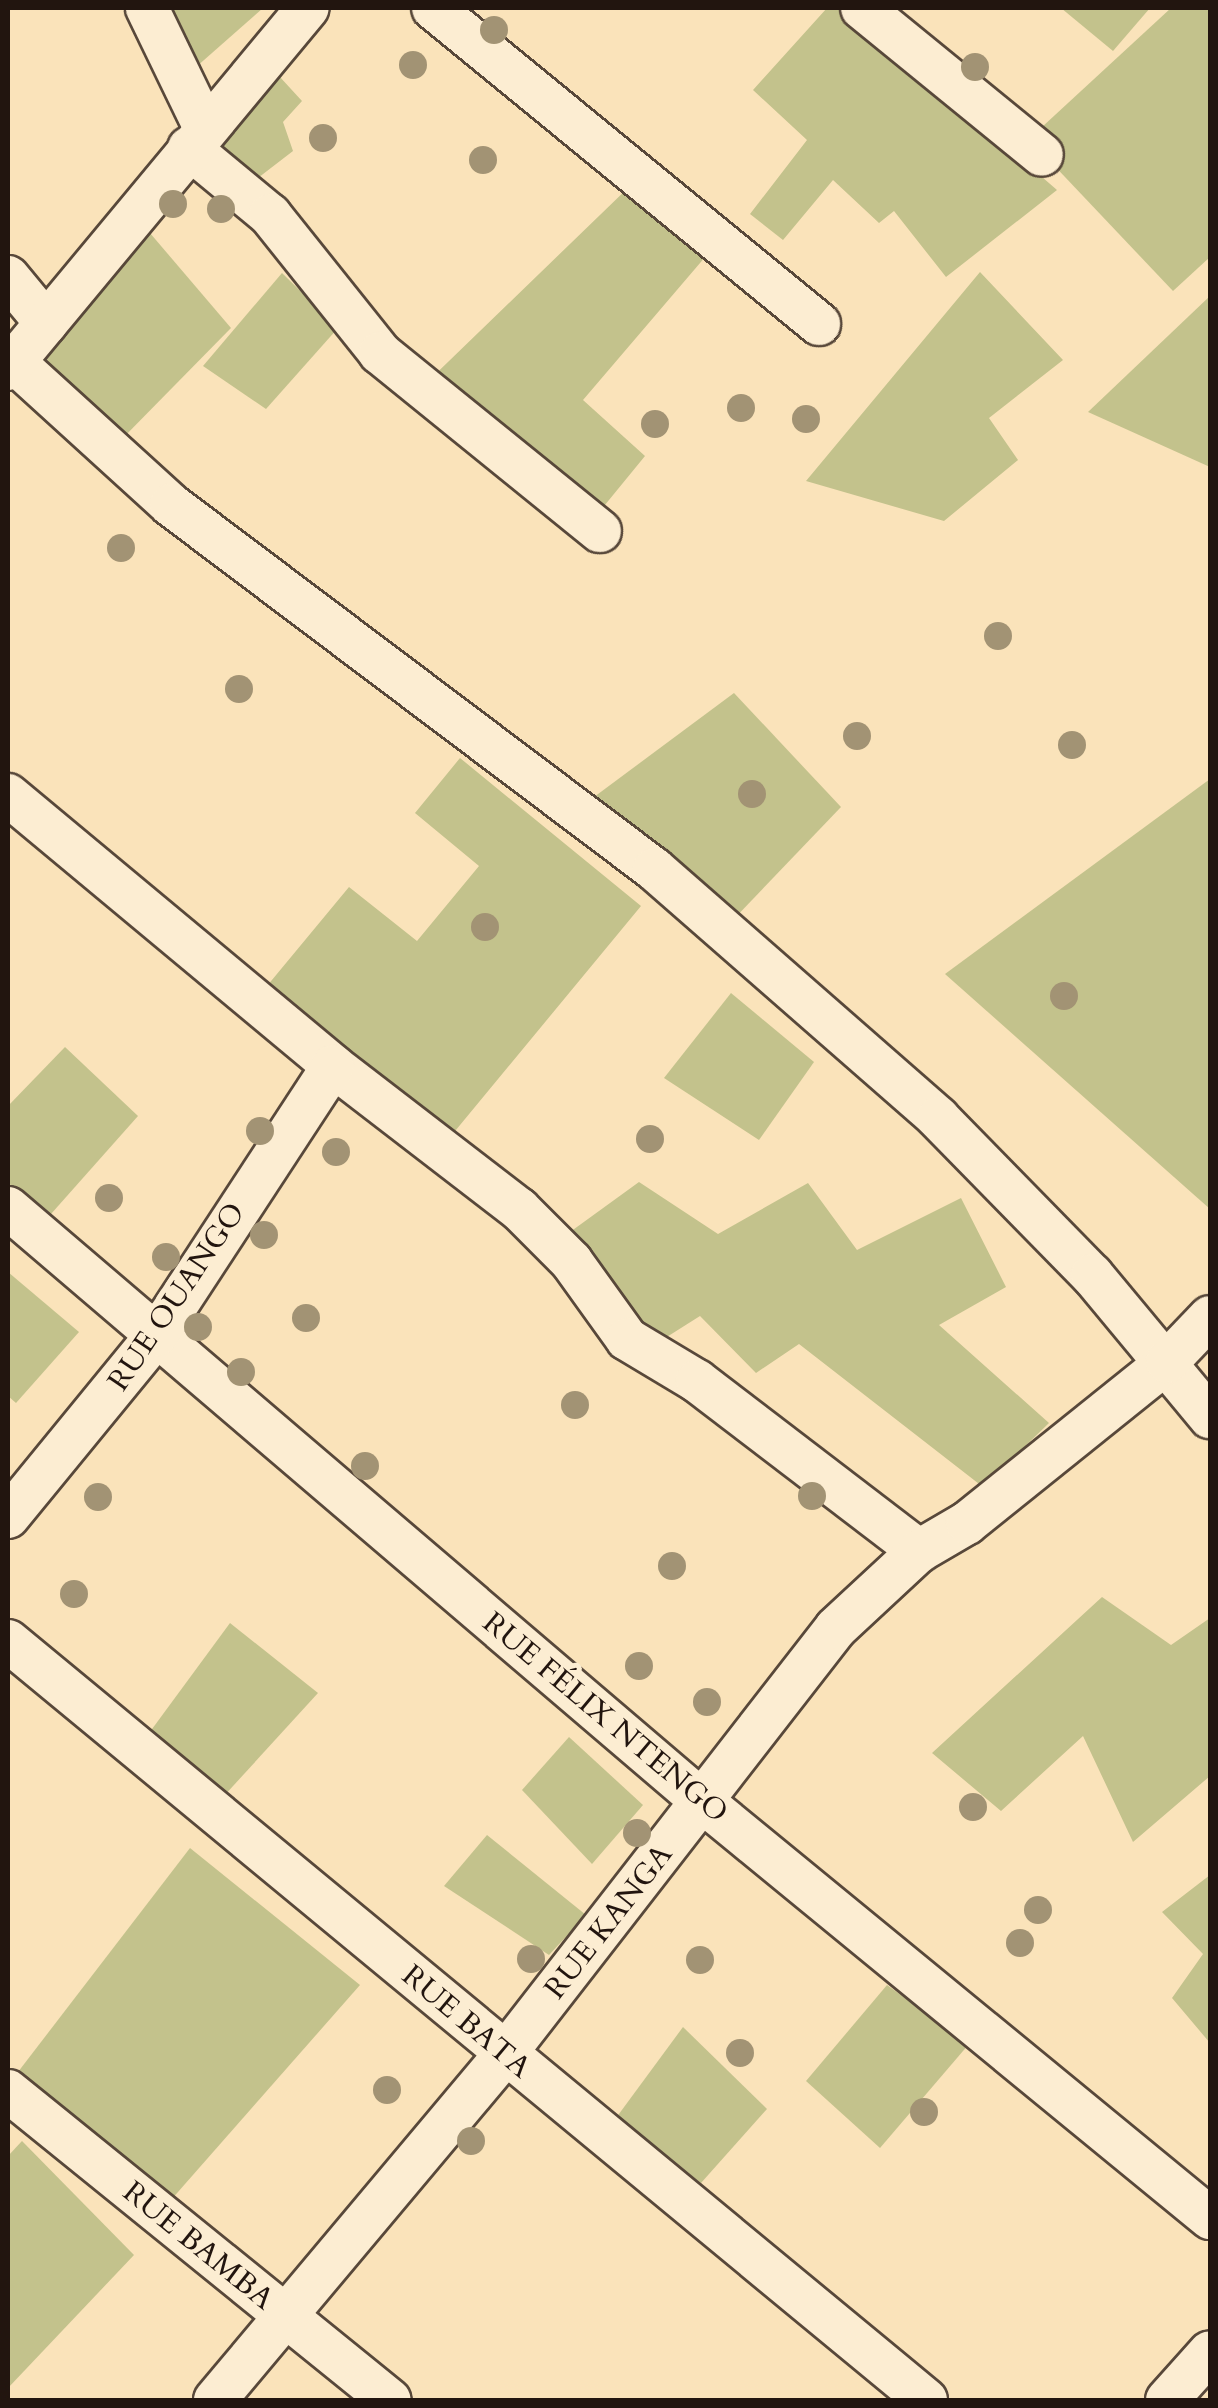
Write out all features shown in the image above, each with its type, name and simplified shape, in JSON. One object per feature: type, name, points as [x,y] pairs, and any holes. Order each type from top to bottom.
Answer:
[{"type":"street","points":[[147,8],[197,138],[270,215],[380,353],[600,531]]},
{"type":"street","points":[[308,8],[11,366],[171,505],[669,882],[938,1118],[1092,1274],[1210,1417]]},
{"type":"street","points":[[433,8],[818,324]]},
{"type":"street","points":[[862,8],[1042,155]]},
{"type":"street","points":[[8,277],[46,323]]},
{"type":"street","points":[[8,795],[333,1066],[519,1209],[572,1261],[628,1338],[697,1382],[919,1551]]},
{"type":"street","name":"RUE OUANGO","points":[[8,1518],[157,1335],[333,1066]]},
{"type":"street","name":"RUE FÉLIX NTENGO","points":[[8,1208],[703,1802],[1210,2218]]},
{"type":"street","name":"RUE KANGA","points":[[215,2400],[504,2054],[836,1628],[919,1551],[966,1523],[1167,1362],[1210,1316]]},
{"type":"street","name":"RUE BATA","points":[[8,1641],[926,2400]]},
{"type":"street","name":"RUE BAMBA","points":[[8,2091],[389,2400]]},
{"type":"street","points":[[1167,2400],[1210,2352]]},
{"type":"shaded area","points":[[154,8],[263,8],[187,75]]},
{"type":"shaded area","points":[[827,8],[847,8],[1057,190],[946,277],[894,211],[879,223],[833,180],[783,240],[750,214],[807,140],[753,90]]},
{"type":"shaded area","points":[[1061,8],[1150,8],[1113,51]]},
{"type":"shaded area","points":[[1171,8],[1210,8],[1210,257],[1173,291],[1029,139]]},
{"type":"shaded area","points":[[268,64],[302,101],[283,122],[293,151],[245,188],[201,141]]},
{"type":"shaded area","points":[[631,185],[706,256],[583,400],[645,456],[591,522],[418,391]]},
{"type":"shaded area","points":[[144,226],[231,328],[117,444],[29,354]]},
{"type":"shaded area","points":[[980,272],[1063,360],[989,418],[1018,460],[944,521],[806,481]]},
{"type":"shaded area","points":[[282,273],[338,328],[266,409],[203,366]]},
{"type":"shaded area","points":[[1210,296],[1210,467],[1088,412]]},
{"type":"shaded area","points":[[734,693],[841,807],[731,922],[590,800]]},
{"type":"shaded area","points":[[460,758],[641,906],[446,1142],[262,992],[349,887],[417,941],[479,866],[415,813]]},
{"type":"shaded area","points":[[1210,779],[1210,1209],[945,974]]},
{"type":"shaded area","points":[[731,993],[814,1062],[759,1140],[664,1078]]},
{"type":"shaded area","points":[[65,1047],[138,1116],[43,1223],[8,1182],[8,1106]]},
{"type":"shaded area","points":[[639,1182],[718,1234],[808,1183],[857,1250],[961,1198],[1006,1287],[939,1325],[1049,1423],[983,1487],[799,1344],[756,1373],[700,1316],[662,1340],[559,1240]]},
{"type":"shaded area","points":[[8,1272],[79,1332],[16,1403],[8,1396]]},
{"type":"shaded area","points":[[1102,1597],[1171,1645],[1210,1618],[1210,1776],[1133,1842],[1083,1736],[1001,1811],[932,1753]]},
{"type":"shaded area","points":[[230,1623],[318,1693],[202,1820],[130,1759]]},
{"type":"shaded area","points":[[569,1737],[643,1805],[592,1864],[522,1790]]},
{"type":"shaded area","points":[[487,1835],[586,1915],[549,1955],[444,1886]]},
{"type":"shaded area","points":[[190,1848],[360,1985],[156,2217],[8,2085]]},
{"type":"shaded area","points":[[1210,1875],[1210,2043],[1172,1998],[1203,1954],[1162,1912]]},
{"type":"shaded area","points":[[887,1985],[969,2044],[880,2148],[806,2081]]},
{"type":"shaded area","points":[[683,2027],[767,2109],[701,2183],[616,2118]]},
{"type":"shaded area","points":[[22,2141],[134,2255],[8,2388],[8,2156]]}]
